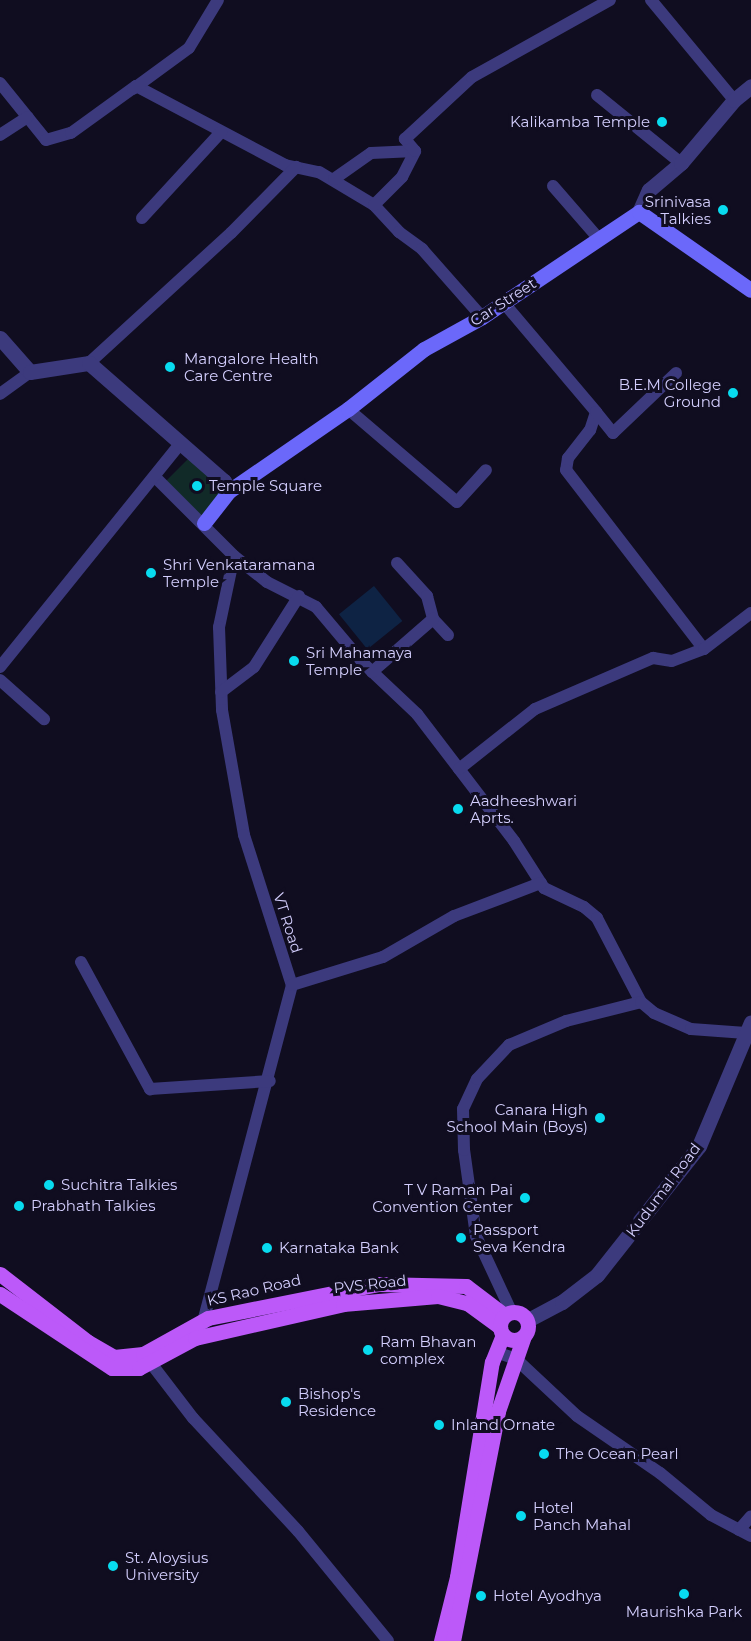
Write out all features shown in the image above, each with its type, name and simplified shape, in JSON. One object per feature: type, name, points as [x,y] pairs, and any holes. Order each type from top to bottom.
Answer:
[{"type":"main road","name":"Car Street","points":[[204,523],[229,491],[348,409],[424,349],[504,303],[639,212]]},
{"type":"main road","points":[[639,212],[751,290]]},
{"type":"main road","name":"KS Rao Road","points":[[0,1274],[88,1342],[114,1357],[143,1354],[202,1328]]},
{"type":"main road","points":[[0,1294],[95,1359],[112,1368],[144,1365]]},
{"type":"main road","name":"PVS Road","points":[[144,1365],[202,1328],[343,1304],[438,1296],[467,1303],[504,1322],[519,1312],[528,1320]]},
{"type":"main road","points":[[453,1641],[498,1411],[528,1320]]},
{"type":"main road","points":[[504,1322],[514,1340],[524,1336]]},
{"type":"main road","points":[[441,1641],[457,1576],[496,1352],[504,1322]]},
{"type":"street","points":[[0,83],[46,140],[71,133],[189,48],[218,0]]},
{"type":"street","points":[[415,150],[405,139],[472,77],[610,0]]},
{"type":"street","points":[[651,0],[745,94]]},
{"type":"street","points":[[133,88],[136,86],[289,169],[334,179],[374,205],[399,232],[422,249],[482,317]]},
{"type":"street","name":"Car Street","points":[[639,212],[649,190],[681,163],[745,94]]},
{"type":"street","points":[[597,95],[681,163]]},
{"type":"street","points":[[0,135],[28,117]]},
{"type":"street","points":[[142,218],[221,132]]},
{"type":"street","points":[[334,179],[371,153],[415,150]]},
{"type":"street","points":[[374,205],[402,177],[415,150]]},
{"type":"street","points":[[0,394],[30,372],[89,363],[231,233],[289,169]]},
{"type":"street","points":[[553,186],[599,239]]},
{"type":"street","points":[[504,303],[613,433],[676,373]]},
{"type":"street","points":[[0,338],[30,372]]},
{"type":"street","points":[[89,363],[224,481],[229,491]]},
{"type":"street","points":[[348,409],[457,502],[486,470]]},
{"type":"street","points":[[596,412],[590,430],[567,458],[566,470],[704,649]]},
{"type":"street","points":[[0,667],[156,478],[181,443]]},
{"type":"street","points":[[156,478],[204,523],[234,556],[267,582],[299,596],[316,607],[372,672],[417,714],[514,841],[541,883],[553,895],[584,907],[597,918],[641,1002],[654,1013],[691,1029],[749,1027]]},
{"type":"street","name":"VT Road","points":[[234,556],[219,627],[221,692],[244,835],[292,985]]},
{"type":"street","points":[[397,563],[427,596],[433,619],[448,635]]},
{"type":"street","points":[[221,692],[254,667],[299,596]]},
{"type":"street","points":[[459,769],[535,709],[653,658],[672,661],[704,649],[751,613]]},
{"type":"street","points":[[372,672],[433,619]]},
{"type":"street","points":[[0,680],[44,719]]},
{"type":"street","points":[[202,1328],[270,1081],[292,985],[383,957],[454,916],[541,883]]},
{"type":"street","points":[[81,962],[150,1089],[270,1081]]},
{"type":"street","points":[[504,1322],[476,1236],[464,1150],[463,1109],[477,1079],[509,1045],[566,1021],[641,1002]]},
{"type":"street","name":"Kudumal Road","points":[[528,1320],[562,1302],[597,1275],[699,1146],[749,1027]]},
{"type":"street","points":[[496,1352],[516,1359],[577,1416],[660,1473],[711,1515],[751,1536]]},
{"type":"street","points":[[144,1365],[298,1531],[388,1641]]},
{"type":"street","points":[[739,1530],[751,1516]]},
{"type":"green space","name":"Temple Square","points":[[191,456],[227,492],[202,517],[166,481]]},
{"type":"water","points":[[374,586],[402,621],[367,649],[339,614]]},
{"type":"place","name":"Kalikamba Temple","points":[[662,122]]},
{"type":"place","name":"Srinivasa Talkies","points":[[723,210]]},
{"type":"place","name":"Mangalore Health Care Centre","points":[[170,367]]},
{"type":"place","name":"B.E.M College Ground","points":[[733,393]]},
{"type":"place","name":"Temple Square","points":[[197,486]]},
{"type":"place","name":"Shri Venkataramana Temple","points":[[151,573]]},
{"type":"place","name":"Sri Mahamaya Temple","points":[[294,661]]},
{"type":"place","name":"Aadheeshwari Aprts.","points":[[458,809]]},
{"type":"place","name":"Canara High School Main (Boys)","points":[[600,1118]]},
{"type":"place","name":"Suchitra Talkies","points":[[49,1185]]},
{"type":"place","name":"T V Raman Pai Convention Center","points":[[525,1198]]},
{"type":"place","name":"Prabhath Talkies","points":[[19,1206]]},
{"type":"place","name":"Passport Seva Kendra","points":[[461,1238]]},
{"type":"place","name":"Karnataka Bank","points":[[267,1248]]},
{"type":"place","name":"Ram Bhavan complex","points":[[368,1350]]},
{"type":"place","name":"Bishop's Residence","points":[[286,1402]]},
{"type":"place","name":"Inland Ornate","points":[[439,1425]]},
{"type":"place","name":"The Ocean Pearl","points":[[544,1454]]},
{"type":"place","name":"Hotel Panch Mahal","points":[[521,1516]]},
{"type":"place","name":"St. Aloysius University","points":[[113,1566]]},
{"type":"place","name":"Maurishka Park","points":[[684,1594]]},
{"type":"place","name":"Hotel Ayodhya","points":[[481,1596]]}]
